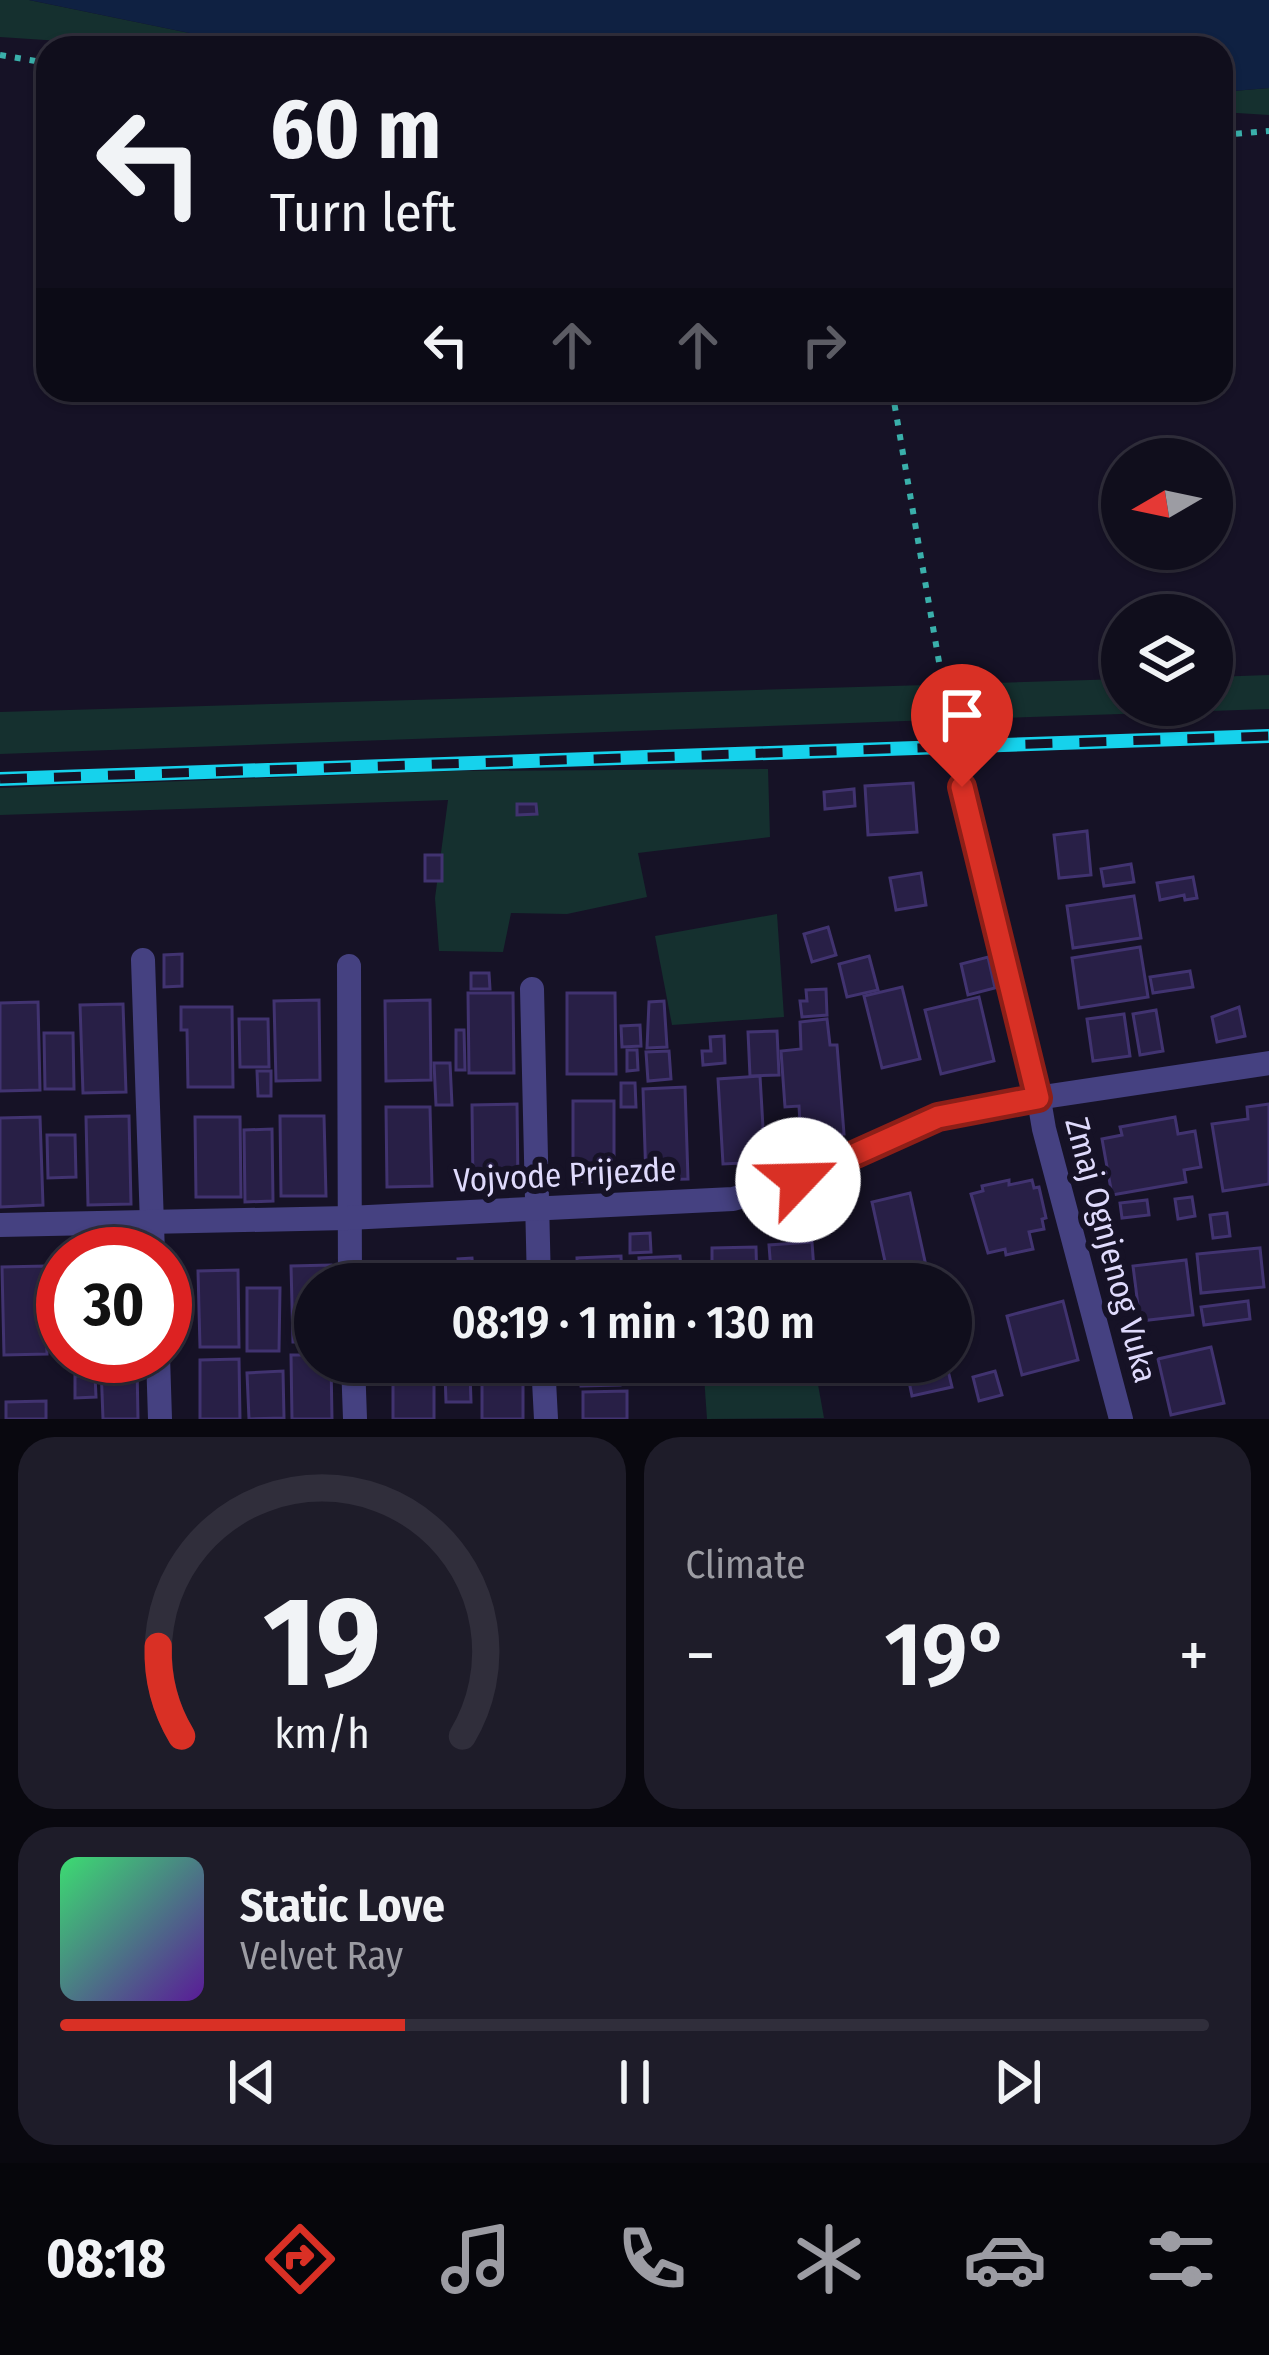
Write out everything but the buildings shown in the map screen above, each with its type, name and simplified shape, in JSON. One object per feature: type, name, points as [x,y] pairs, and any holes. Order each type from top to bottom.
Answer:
[{"type":"street","name":"Zmaj Ognjenog Vuka","points":[[962,787],[1121,1419]]},
{"type":"street","points":[[143,959],[152,1227]]},
{"type":"street","points":[[349,966],[349,1263]]},
{"type":"street","points":[[532,989],[538,1263]]},
{"type":"street","name":"Vojvode Prijezde","points":[[0,1225],[348,1218],[700,1202],[762,1193],[938,1117],[1269,1063]]},
{"type":"street","points":[[159,1383],[160,1419]]},
{"type":"street","points":[[354,1383],[355,1419]]},
{"type":"street","points":[[544,1383],[546,1419]]},
{"type":"path","points":[[0,56],[36,62]]},
{"type":"path","points":[[1233,134],[1269,131]]},
{"type":"path","points":[[894,402],[962,787]]},
{"type":"green space","points":[[0,0],[29,0],[204,36],[36,39],[0,37]]},
{"type":"green space","points":[[1269,88],[1269,115],[1233,113],[1233,91]]},
{"type":"green space","points":[[1269,675],[1269,709],[1233,710],[1233,676]]},
{"type":"green space","points":[[1101,680],[1101,715],[972,719],[963,684]]},
{"type":"green space","points":[[927,685],[932,720],[0,754],[0,712]]},
{"type":"green space","points":[[768,769],[770,837],[638,853],[647,897],[567,914],[511,913],[503,952],[439,951],[435,898],[448,800],[0,815],[0,788],[449,771]]},
{"type":"green space","points":[[777,914],[784,1017],[672,1025],[655,936]]},
{"type":"green space","points":[[704,1383],[818,1383],[824,1418],[707,1419]]},
{"type":"water","points":[[29,0],[1269,0],[1269,88],[1233,91],[1233,36],[204,36]]},
{"type":"railway","points":[[0,779],[1269,736]]},
{"type":"route","points":[[798,1180],[938,1117],[1038,1098],[962,787]]}]
